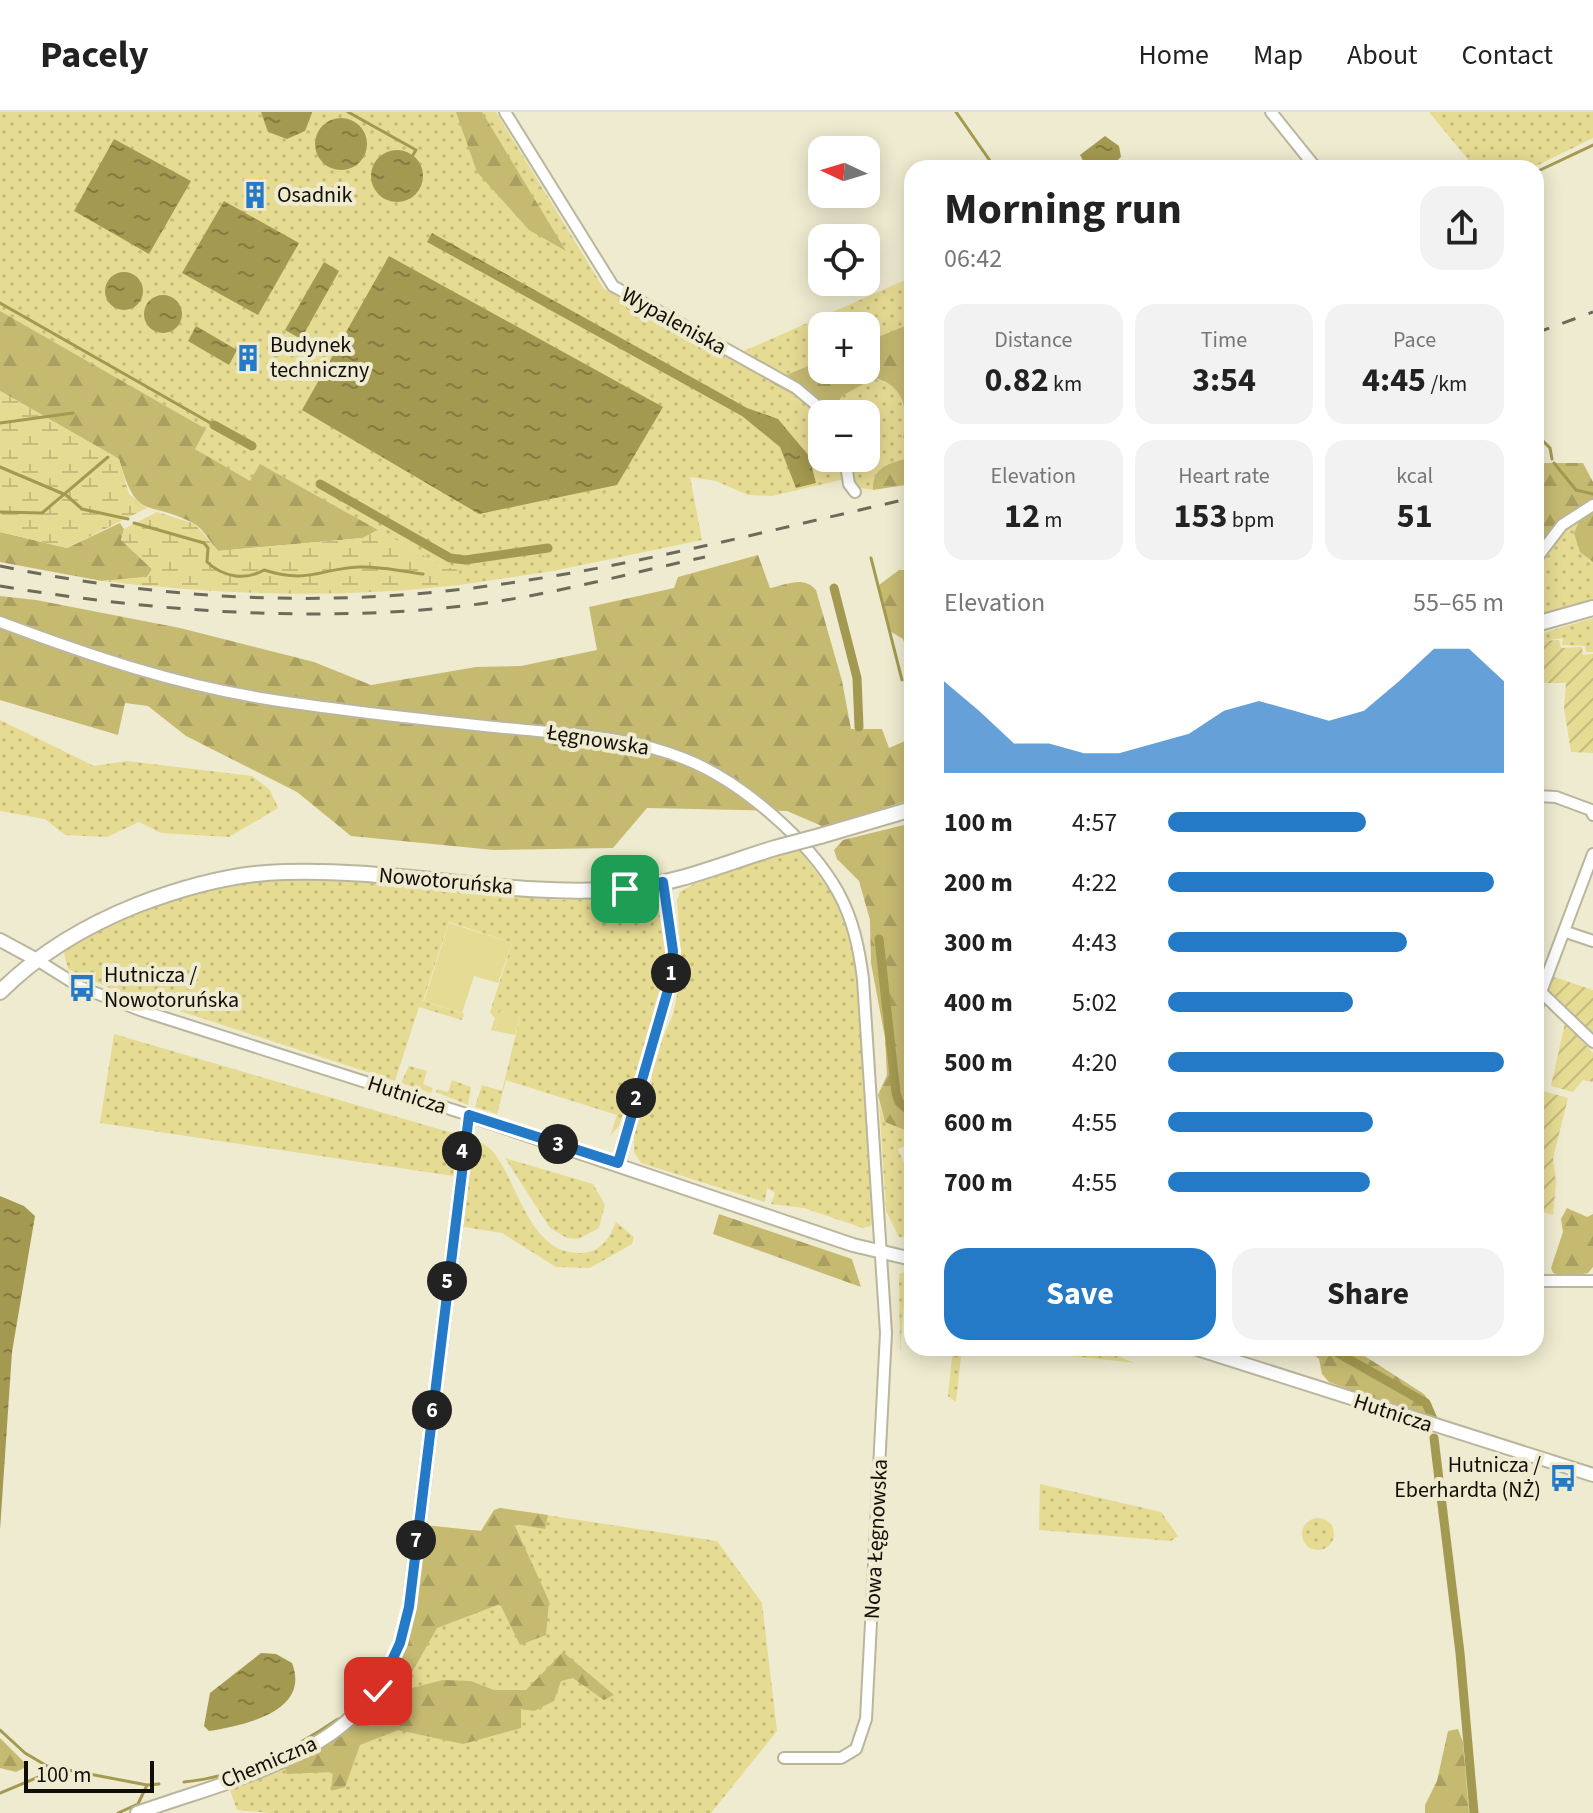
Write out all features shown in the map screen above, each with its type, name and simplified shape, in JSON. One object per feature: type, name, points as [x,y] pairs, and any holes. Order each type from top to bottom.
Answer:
[{"type":"main road","points":[[1544,622],[1593,608]]},
{"type":"main road","name":"Nowotoruńska","points":[[0,992],[37,960],[119,912],[194,886],[252,875],[352,873],[564,890],[625,889],[663,882],[904,811]]},
{"type":"street","name":"Wypaleniska","points":[[505,112],[613,286],[796,388],[810,400]]},
{"type":"street","points":[[1271,112],[1310,160]]},
{"type":"street","points":[[847,472],[849,484],[855,492]]},
{"type":"street","points":[[1544,549],[1562,525],[1593,505]]},
{"type":"street","name":"Łęgnowska","points":[[0,622],[106,662],[166,679],[263,698],[378,715],[616,739],[687,759],[728,782],[778,820],[830,880],[855,934],[865,1004],[882,1252]]},
{"type":"street","points":[[1544,797],[1574,802],[1593,815]]},
{"type":"street","points":[[1544,978],[1566,932],[1593,854]]},
{"type":"street","points":[[618,1163],[670,983],[673,951],[663,882]]},
{"type":"street","points":[[1566,932],[1593,941]]},
{"type":"street","name":"Hutnicza","points":[[0,940],[82,988],[143,1011],[618,1163],[639,1174],[904,1257]]},
{"type":"street","points":[[1544,997],[1593,1042]]},
{"type":"street","name":"Chemiczna","points":[[137,1813],[282,1761],[316,1744],[367,1704],[388,1672],[409,1607],[469,1115]]},
{"type":"street","name":"Nowa Łęgnowska","points":[[784,1758],[841,1758],[856,1749],[866,1719],[886,1333],[882,1252]]},
{"type":"street","points":[[1544,1281],[1593,1281]]},
{"type":"street","name":"Hutnicza","points":[[1219,1356],[1593,1475]]},
{"type":"green space","points":[[0,112],[496,112],[604,289],[728,358],[808,323],[808,366],[771,382],[808,404],[808,472],[843,472],[845,479],[772,496],[748,495],[716,481],[690,477],[702,540],[553,571],[459,585],[459,570],[442,566],[261,465],[250,482],[195,449],[206,429],[0,311]]},
{"type":"green space","points":[[456,112],[482,112],[566,251],[529,230],[477,172]]},
{"type":"green space","points":[[1429,112],[1593,112],[1593,138],[1544,162],[1468,160]]},
{"type":"green space","points":[[904,281],[904,326],[880,336],[880,312],[832,312],[869,296],[880,296],[880,291]]},
{"type":"green space","points":[[0,311],[206,429],[195,449],[250,481],[260,464],[378,530],[363,538],[218,551],[197,525],[138,501],[119,459],[0,391]]},
{"type":"green space","points":[[904,326],[904,409],[898,393],[880,380],[880,336]]},
{"type":"green space","points":[[808,366],[808,384],[863,384],[840,400],[808,400],[808,404],[770,382]]},
{"type":"green space","points":[[880,380],[897,387],[904,408],[904,459],[880,470],[880,400],[839,400],[863,384],[880,384]]},
{"type":"green space","points":[[0,391],[119,459],[129,494],[147,508],[67,548],[0,532]]},
{"type":"green space","points":[[904,459],[904,485],[873,490],[876,475],[885,466]]},
{"type":"green space","points":[[1544,463],[1583,463],[1593,482],[1593,502],[1557,524],[1544,540]]},
{"type":"green space","points":[[852,472],[878,472],[873,490],[856,487]]},
{"type":"green space","points":[[1593,510],[1593,562],[1580,552],[1574,533],[1582,515]]},
{"type":"green space","points":[[157,512],[195,524],[218,551],[363,538],[378,530],[442,566],[459,570],[459,585],[369,592],[280,594],[192,590],[102,581],[147,577],[152,569],[121,540],[124,529]]},
{"type":"green space","points":[[1582,515],[1580,552],[1593,562],[1593,601],[1544,615],[1544,550]]},
{"type":"green space","points":[[120,523],[124,529],[121,540],[152,569],[147,577],[102,581],[0,562],[0,532],[67,548]]},
{"type":"green space","points":[[758,555],[770,588],[800,582],[811,585],[816,590],[842,681],[851,729],[882,729],[889,748],[904,741],[904,802],[824,827],[787,811],[647,808],[613,848],[494,850],[351,836],[297,792],[186,736],[148,706],[125,703],[118,735],[0,700],[0,596],[180,628],[314,662],[371,685],[476,667],[521,666],[597,650],[589,607],[674,588],[678,577]]},
{"type":"green space","points":[[899,570],[904,570],[904,643],[890,631],[879,585]]},
{"type":"green space","points":[[1593,618],[1593,652],[1586,652],[1585,646],[1562,645],[1563,638],[1544,641],[1544,633]]},
{"type":"green space","points":[[1559,640],[1561,648],[1582,647],[1583,655],[1593,654],[1593,753],[1571,752],[1564,708],[1566,683],[1544,683],[1544,641]]},
{"type":"green space","points":[[0,720],[94,766],[127,761],[252,776],[270,790],[278,808],[229,837],[161,833],[139,822],[107,837],[65,835],[45,819],[0,811]]},
{"type":"green space","points":[[904,825],[904,1130],[885,1122],[878,1095],[887,1075],[885,1038],[871,963],[870,920],[859,881],[837,859],[834,850],[843,840]]},
{"type":"green space","points":[[799,849],[838,902],[850,932],[858,972],[876,1213],[871,1226],[863,1228],[804,1208],[771,1204],[775,1193],[767,1188],[765,1202],[641,1163],[634,1152],[634,1130],[651,1098],[652,1064],[673,1014],[682,972],[677,901],[680,892],[695,883]]},
{"type":"green space","points":[[315,878],[557,900],[647,897],[660,905],[667,953],[664,988],[619,1126],[610,1136],[617,1115],[506,1080],[497,1114],[475,1107],[482,1085],[502,1091],[520,1017],[500,1011],[495,1031],[491,1030],[495,1018],[490,1012],[512,943],[449,922],[423,1001],[464,1014],[462,1020],[419,1007],[395,1081],[112,989],[68,969],[63,949],[164,902],[227,884]]},
{"type":"green space","points":[[449,923],[512,943],[498,983],[474,976],[462,1013],[424,1001]]},
{"type":"green space","points":[[1551,976],[1593,990],[1593,1035],[1544,994]]},
{"type":"green space","points":[[500,1011],[520,1016],[515,1035],[495,1031]]},
{"type":"green space","points":[[1565,1023],[1593,1053],[1593,1082],[1583,1080],[1573,1092],[1551,1086]]},
{"type":"green space","points":[[114,1034],[459,1135],[453,1176],[100,1123]]},
{"type":"green space","points":[[409,1066],[427,1071],[423,1084],[433,1088],[431,1093],[401,1083]]},
{"type":"green space","points":[[452,1080],[471,1087],[468,1105],[436,1092],[437,1089],[448,1092]]},
{"type":"green space","points":[[1544,1091],[1568,1098],[1553,1158],[1556,1183],[1553,1215],[1544,1212]]},
{"type":"green space","points":[[879,1102],[885,1122],[904,1130],[904,1147],[898,1149],[904,1163],[904,1237],[899,1237],[886,1211]]},
{"type":"green space","points":[[469,1137],[495,1154],[528,1217],[550,1243],[564,1251],[588,1252],[603,1244],[616,1222],[634,1237],[632,1244],[590,1268],[556,1267],[502,1233],[458,1226]]},
{"type":"green space","points":[[505,1158],[593,1184],[605,1205],[599,1228],[578,1239],[567,1238],[550,1228]]},
{"type":"green space","points":[[1567,1208],[1587,1217],[1593,1214],[1593,1267],[1588,1273],[1565,1277],[1553,1273],[1551,1268],[1563,1232],[1561,1219]]},
{"type":"green space","points":[[719,1214],[852,1259],[861,1287],[713,1234]]},
{"type":"green space","points":[[904,1272],[900,1352],[899,1274]]},
{"type":"green space","points":[[952,1356],[961,1356],[956,1402],[948,1396]]},
{"type":"green space","points":[[1072,1356],[1117,1356],[1135,1363]]},
{"type":"green space","points":[[1315,1356],[1365,1356],[1424,1394],[1432,1405],[1424,1416],[1329,1382],[1322,1374],[1319,1359]]},
{"type":"green space","points":[[1040,1484],[1161,1512],[1178,1536],[1171,1541],[1039,1530]]},
{"type":"green space","points":[[500,1508],[717,1541],[762,1603],[777,1731],[711,1813],[269,1813],[237,1810],[229,1787],[283,1767],[324,1746],[356,1723],[379,1695],[396,1663],[408,1625],[424,1525],[481,1531],[494,1510]]},
{"type":"green space","points":[[500,1508],[548,1515],[545,1529],[514,1524],[549,1601],[546,1635],[520,1645],[500,1604],[437,1628],[411,1674],[412,1688],[443,1680],[471,1681],[494,1690],[526,1690],[563,1652],[614,1695],[604,1700],[573,1678],[561,1681],[554,1701],[534,1711],[521,1709],[521,1728],[463,1744],[398,1730],[360,1745],[345,1787],[331,1791],[333,1772],[287,1774],[285,1768],[325,1746],[355,1723],[378,1698],[394,1670],[413,1606],[424,1525],[481,1531],[494,1510]]},
{"type":"green space","points":[[1318,1518],[1329,1523],[1334,1534],[1329,1545],[1318,1550],[1307,1545],[1302,1534],[1307,1523]]},
{"type":"green space","points":[[1458,1729],[1463,1742],[1469,1813],[1425,1813],[1425,1805],[1437,1781],[1448,1731]]},
{"type":"green space","points":[[0,1738],[28,1766],[16,1772],[0,1768]]},
{"type":"water","points":[[261,112],[312,113],[305,131],[287,139],[268,132]]},
{"type":"water","points":[[341,118],[359,126],[367,144],[359,162],[341,170],[323,162],[315,144],[323,126]]},
{"type":"water","points":[[1105,136],[1119,146],[1121,157],[1118,160],[1083,160],[1080,155]]},
{"type":"water","points":[[114,139],[191,181],[149,254],[74,211]]},
{"type":"water","points":[[397,150],[415,158],[423,176],[415,194],[397,202],[379,194],[371,176],[379,158]]},
{"type":"water","points":[[224,201],[299,243],[258,315],[182,273]]},
{"type":"water","points":[[432,233],[747,408],[778,419],[808,455],[808,472],[813,472],[816,483],[796,488],[780,447],[742,416],[427,242]]},
{"type":"water","points":[[389,256],[663,407],[617,485],[479,514],[302,410]]},
{"type":"water","points":[[324,262],[339,271],[301,339],[285,330]]},
{"type":"water","points":[[124,272],[137,278],[143,291],[137,304],[124,310],[111,304],[105,291],[111,278]]},
{"type":"water","points":[[163,295],[176,301],[182,314],[176,327],[163,333],[150,327],[144,314],[150,301]]},
{"type":"water","points":[[196,326],[237,350],[229,365],[188,341]]},
{"type":"water","points":[[0,1196],[24,1206],[35,1216],[12,1352],[0,1530]]},
{"type":"water","points":[[261,1653],[276,1654],[292,1663],[295,1680],[292,1693],[271,1713],[256,1720],[209,1731],[204,1726],[210,1693]]},
{"type":"waterway","points":[[348,112],[416,150],[413,155]]},
{"type":"waterway","points":[[956,112],[989,160]]},
{"type":"waterway","points":[[1544,168],[1593,145]]},
{"type":"waterway","points":[[0,303],[214,425]]},
{"type":"waterway","points":[[0,423],[73,413]]},
{"type":"waterway","points":[[214,425],[252,446]]},
{"type":"waterway","points":[[1544,442],[1550,448],[1552,459]]},
{"type":"waterway","points":[[0,512],[42,513],[108,457]]},
{"type":"waterway","points":[[1554,463],[1576,490],[1593,494]]},
{"type":"waterway","points":[[0,467],[66,495],[82,509],[128,519]]},
{"type":"waterway","points":[[320,484],[450,558],[465,560],[548,548]]},
{"type":"waterway","points":[[134,523],[204,543],[208,548],[207,562],[234,576],[249,576],[264,570],[303,576],[367,567],[423,574]]},
{"type":"waterway","points":[[871,558],[902,680]]},
{"type":"waterway","points":[[834,588],[857,678],[859,727]]},
{"type":"waterway","points":[[879,939],[896,1093],[904,1107]]},
{"type":"waterway","points":[[1343,1356],[1426,1403],[1433,1419]]},
{"type":"waterway","points":[[1434,1438],[1460,1653],[1474,1813]]},
{"type":"waterway","points":[[184,1782],[225,1774],[265,1760],[338,1719]]},
{"type":"waterway","points":[[0,1730],[25,1753],[47,1766],[147,1785],[159,1784]]},
{"type":"waterway","points":[[0,1793],[41,1776],[50,1767]]},
{"type":"waterway","points":[[118,1813],[138,1804],[147,1785]]},
{"type":"railway","points":[[1544,330],[1593,312]]},
{"type":"railway","points":[[0,566],[159,591],[265,598],[372,597],[487,586],[610,566],[904,500]]},
{"type":"railway","points":[[0,586],[179,608],[300,614],[360,613],[507,600],[705,557]]},
{"type":"place","name":"Osadnik","points":[[255,195]]},
{"type":"place","name":"Budynek techniczny","points":[[248,358]]},
{"type":"place","name":"Hutnicza / Nowotoruńska","points":[[82,988]]},
{"type":"place","name":"Hutnicza / Eberhardta (NŻ)","points":[[1563,1478]]},
{"type":"route","points":[[378,1691],[400,1643],[409,1607],[463,1140],[469,1115],[618,1163],[618,1153],[670,983],[673,951],[663,882],[625,889]]}]
